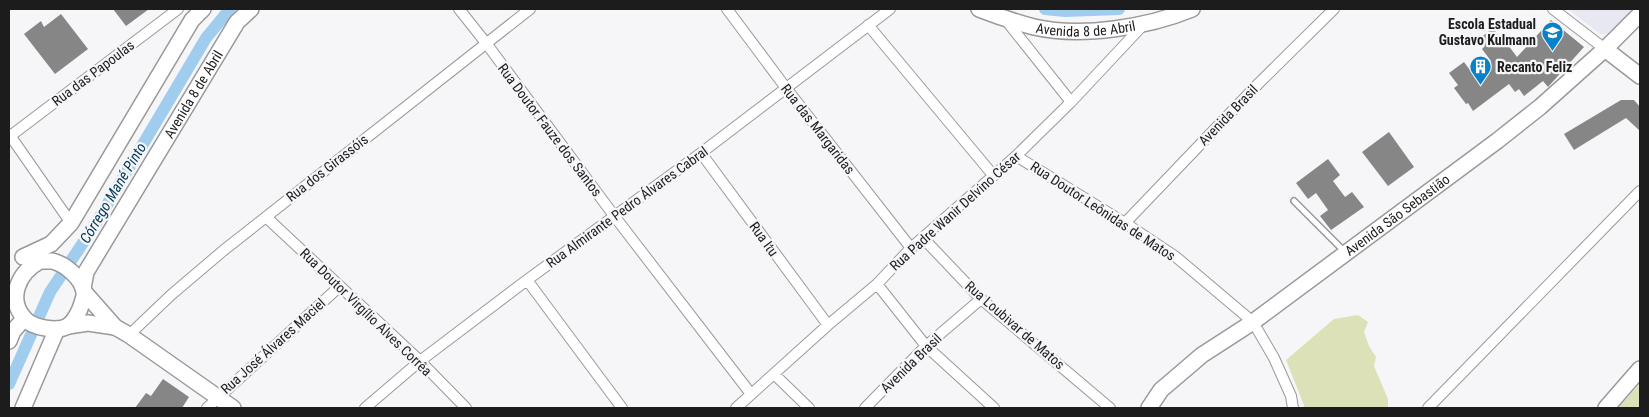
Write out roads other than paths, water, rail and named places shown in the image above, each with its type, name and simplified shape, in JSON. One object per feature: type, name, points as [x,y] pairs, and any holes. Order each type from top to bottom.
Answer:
[{"type":"main road","name":"Avenida 8 de Abril","points":[[23,408],[59,328],[78,314],[86,272],[237,22],[251,9]]},
{"type":"main road","name":"Avenida 8 de Abril","points":[[979,9],[1036,27],[1066,30],[1106,30],[1144,24],[1192,9]]},
{"type":"main road","points":[[16,259],[51,244],[71,222],[198,14]]},
{"type":"main road","name":"Avenida São Sebastião","points":[[1149,408],[1161,390],[1202,355],[1253,322],[1540,107],[1605,49],[1640,14]]},
{"type":"main road","points":[[1605,49],[1640,76]]},
{"type":"main road","points":[[50,262],[51,244]]},
{"type":"main road","points":[[16,259],[50,262],[64,266],[115,327],[129,335],[212,403],[233,408]]},
{"type":"main road","points":[[50,262],[32,266],[19,281],[16,297],[16,321],[39,327],[59,328],[88,323],[115,327]]},
{"type":"main road","points":[[1606,408],[1640,369]]},
{"type":"street","points":[[179,9],[198,14]]},
{"type":"street","name":"Rua das Papoulas","points":[[9,136],[179,9]]},
{"type":"street","name":"Rua Doutor Fauze dos Santos","points":[[458,9],[486,43],[615,217],[751,394]]},
{"type":"street","name":"Rua dos Girassóis","points":[[129,335],[171,295],[266,217],[530,9]]},
{"type":"street","name":"Rua das Margaridas","points":[[727,9],[911,248]]},
{"type":"street","name":"Rua Almirante Pedro Álvares Cabral","points":[[365,408],[420,361],[701,153],[890,9]]},
{"type":"street","name":"Avenida Brasil","points":[[1125,223],[1265,76],[1334,9]]},
{"type":"street","points":[[1558,10],[1605,49]]},
{"type":"street","points":[[1006,19],[1071,102]]},
{"type":"street","name":"Rua Padre Wanir Delvino César","points":[[736,408],[828,325],[877,284],[911,248],[1016,156],[1071,102],[1144,24]]},
{"type":"street","points":[[868,25],[993,175]]},
{"type":"street","points":[[9,136],[71,222]]},
{"type":"street","name":"Rua Itu","points":[[701,153],[828,325]]},
{"type":"street","name":"Rua Doutor Leônidas de Matos","points":[[1016,156],[1125,223],[1176,257],[1253,322],[1274,358],[1291,396],[1293,408]]},
{"type":"street","points":[[1428,408],[1640,191]]},
{"type":"street","name":"Rua Doutor Virgílio Alves Corrêa","points":[[266,217],[420,361],[466,408]]},
{"type":"street","name":"Rua Loubivar de Matos","points":[[923,238],[981,299],[1110,408]]},
{"type":"street","points":[[527,280],[622,408]]},
{"type":"street","points":[[877,284],[926,346],[994,408]]},
{"type":"street","name":"Rua José Álvares Maciel","points":[[212,403],[340,286]]},
{"type":"street","name":"Avenida Brasil","points":[[865,408],[926,346],[981,299]]},
{"type":"street","points":[[774,374],[809,408]]},
{"type":"lane","points":[[1294,201],[1346,253]]},
{"type":"waterway","name":"Córrego Mané Pinto","points":[[9,384],[50,292],[95,225],[206,38],[230,9]]},
{"type":"waterway","name":"Córrego Mané Pinto","points":[[1045,9],[1065,11],[1119,9]]},
{"type":"place","name":"Escola Estadual Gustavo Kulmann","points":[[1552,51]]},
{"type":"place","name":"Recanto Feliz","points":[[1481,86]]}]
